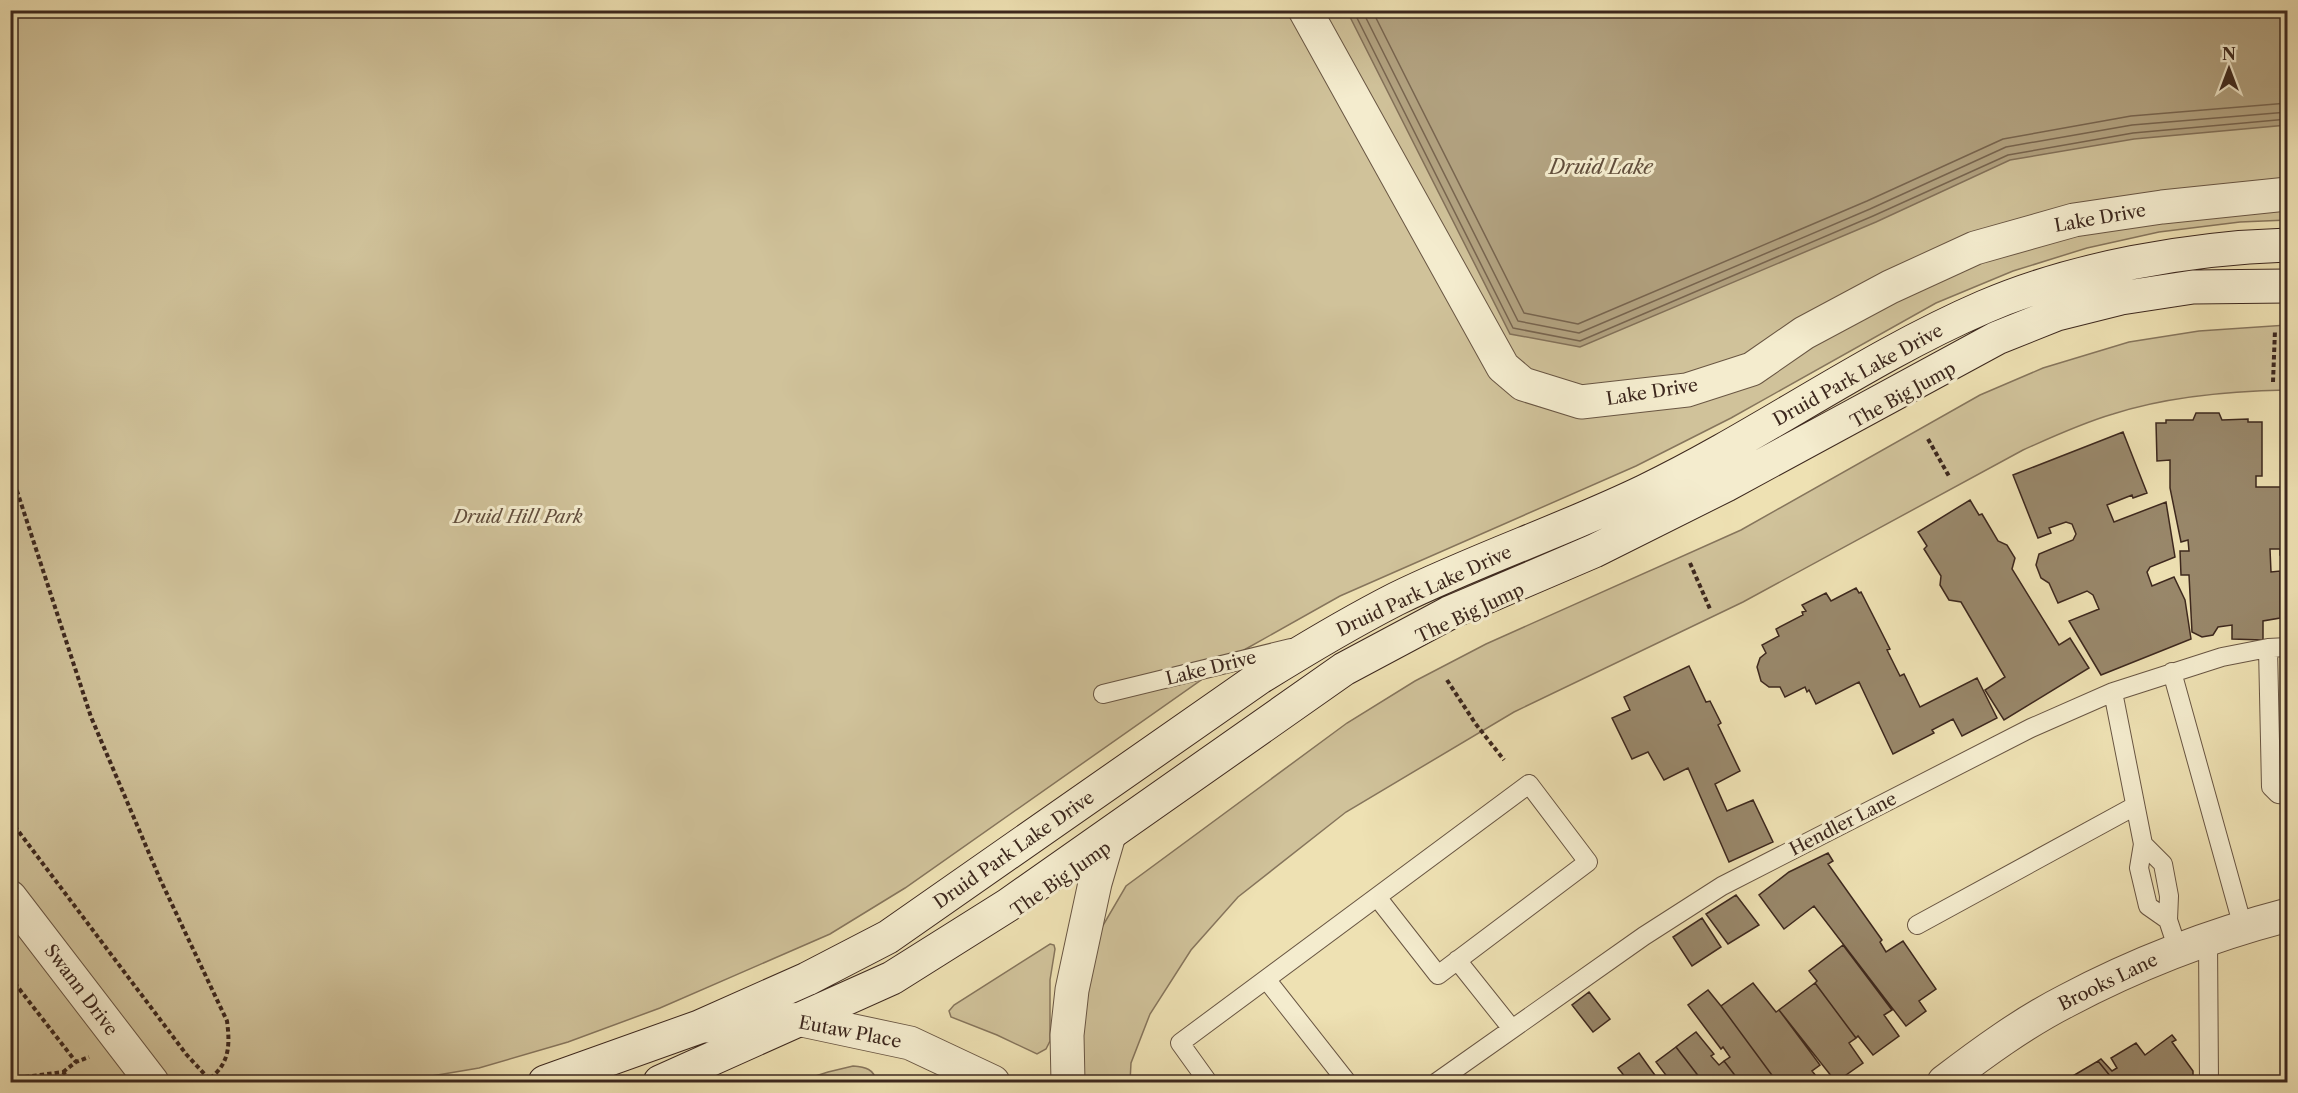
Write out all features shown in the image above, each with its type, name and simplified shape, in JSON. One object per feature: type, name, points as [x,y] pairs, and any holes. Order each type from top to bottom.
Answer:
[{"type":"main road","name":"Lake Drive","points":[[1305,10],[1503,367],[1523,384],[1581,402],[1687,390],[1752,369],[1804,333],[1890,287],[1975,248],[2012,237],[2074,220],[2162,207],[2288,194]]},
{"type":"main road","name":"Druid Park Lake Drive","points":[[545,1083],[699,1027],[807,979],[888,938],[1249,685],[1319,640],[1397,599],[1600,511],[1698,465],[1919,339],[1985,307],[2046,285],[2124,264],[2210,250],[2288,245]]},
{"type":"main road","name":"Druid Park Lake Drive","points":[[660,1083],[892,978],[1008,905],[1344,669],[1449,613],[1594,550],[1725,485],[1997,338],[2057,314],[2121,298],[2193,287],[2288,286]]},
{"type":"main road","points":[[1068,1083],[1067,1035],[1072,990],[1095,883],[1109,835]]},
{"type":"main road","name":"Swann Drive","points":[[10,897],[152,1083]]},
{"type":"main road","name":"Brooks Lane","points":[[1944,1083],[1989,1049],[2064,1001],[2150,960],[2185,937],[2243,927],[2288,915]]},
{"type":"main road","name":"Eutaw Place","points":[[699,1027],[776,1019],[802,1020],[910,1044],[971,1078]]},
{"type":"lane","name":"Lake Drive","points":[[1103,694],[1319,640]]},
{"type":"lane","name":"Hendler Lane","points":[[1437,1083],[1644,936],[1722,886],[2031,728],[2113,692],[2222,657],[2268,648],[2288,647]]},
{"type":"lane","points":[[2268,648],[2271,788],[2278,794],[2288,795]]},
{"type":"lane","points":[[2172,672],[2243,927]]},
{"type":"lane","points":[[2113,692],[2143,844],[2139,868],[2148,906],[2185,937],[2209,1083]]},
{"type":"lane","points":[[1208,1083],[1180,1044],[1266,979],[1529,784],[1588,862],[1438,975],[1377,897]]},
{"type":"lane","points":[[1917,925],[2135,806]]},
{"type":"lane","points":[[1457,960],[1512,1029]]},
{"type":"lane","points":[[1266,979],[1347,1083]]},
{"type":"path","points":[[2273,382],[2275,330]]},
{"type":"path","points":[[1928,439],[1950,478]]},
{"type":"path","points":[[10,495],[17,491],[91,717],[159,879],[227,1020],[229,1038],[226,1056],[220,1071],[209,1079]]},
{"type":"path","points":[[1690,563],[1710,609]]},
{"type":"path","points":[[1447,680],[1474,723],[1504,760]]},
{"type":"path","points":[[10,820],[186,1054],[209,1079],[223,1082],[271,1083]]},
{"type":"path","points":[[10,977],[76,1062]]},
{"type":"path","points":[[178,1057],[186,1054]]},
{"type":"path","points":[[10,1079],[63,1072],[76,1062],[90,1057]]},
{"type":"path","points":[[63,1072],[72,1083]]},
{"type":"green space","name":"Druid Hill Park","points":[[10,11],[2287,11],[2287,220],[2240,222],[2159,232],[2087,248],[2013,271],[1936,303],[1731,418],[1636,466],[1340,596],[1244,650],[905,888],[830,934],[660,1008],[568,1042],[479,1068],[402,1081],[11,1082]]},
{"type":"green space","points":[[2287,325],[2287,390],[2222,393],[2156,403],[2067,430],[2023,450],[1743,602],[1514,712],[1346,812],[1238,897],[1191,950],[1150,1014],[1131,1063],[1130,1082],[1084,1082],[1080,1058],[1085,989],[1102,927],[1126,886],[1347,723],[1415,681],[1486,644],[1741,530],[1980,395],[2043,368],[2129,342],[2199,331]]},
{"type":"green space","points":[[1050,944],[1054,945],[1055,949],[1050,980],[1050,1041],[1046,1049],[1037,1054],[951,1017],[949,1011],[954,1005]]},
{"type":"green space","points":[[853,1066],[869,1069],[874,1074],[876,1082],[797,1082],[828,1072]]},
{"type":"water","name":"Druid Lake","points":[[1347,11],[2287,11],[2287,125],[2134,139],[2010,160],[1876,222],[1580,347],[1510,334]]},
{"type":"building","points":[[2196,413],[2219,413],[2222,420],[2248,419],[2248,422],[2262,422],[2262,476],[2256,476],[2256,487],[2288,487],[2288,555],[2280,555],[2280,549],[2270,549],[2271,572],[2280,571],[2280,618],[2263,621],[2263,640],[2232,639],[2232,625],[2218,627],[2213,635],[2202,637],[2192,632],[2189,575],[2181,575],[2180,551],[2189,551],[2188,540],[2181,542],[2170,488],[2170,460],[2157,461],[2156,423],[2166,423],[2166,420],[2193,420]]},
{"type":"building","points":[[2123,432],[2147,493],[2133,498],[2132,495],[2107,505],[2114,522],[2166,502],[2175,557],[2150,567],[2147,572],[2152,586],[2174,577],[2185,600],[2191,639],[2101,675],[2069,621],[2099,609],[2093,595],[2087,591],[2058,603],[2049,583],[2041,578],[2036,565],[2039,554],[2073,540],[2076,534],[2072,524],[2066,522],[2049,528],[2051,533],[2038,538],[2013,475]]},
{"type":"building","points":[[1970,500],[1979,515],[1982,514],[1998,541],[2007,545],[2015,558],[2012,569],[2059,645],[2070,638],[2089,668],[2004,720],[1985,690],[2005,677],[1961,602],[1949,600],[1940,585],[1941,576],[1924,549],[1927,546],[1918,532]]},
{"type":"building","points":[[1856,588],[1859,593],[1861,592],[1890,649],[1887,650],[1900,676],[1904,674],[1920,707],[1977,678],[1997,718],[1962,736],[1953,719],[1932,730],[1934,733],[1893,754],[1859,682],[1816,704],[1805,687],[1785,697],[1780,687],[1769,687],[1761,681],[1757,667],[1760,658],[1766,653],[1762,645],[1779,636],[1776,629],[1803,615],[1802,612],[1806,611],[1802,605],[1826,593],[1831,601]]},
{"type":"building","points":[[1689,666],[1706,702],[1710,701],[1721,723],[1718,725],[1740,771],[1715,784],[1727,811],[1753,800],[1773,842],[1729,862],[1688,768],[1664,780],[1648,752],[1632,759],[1612,718],[1630,710],[1624,697]]},
{"type":"building","points":[[1828,853],[1833,861],[1828,864],[1882,940],[1880,942],[1886,952],[1903,941],[1936,989],[1919,1001],[1926,1011],[1906,1026],[1814,906],[1784,929],[1759,895],[1789,872]]},
{"type":"building","points":[[1736,895],[1759,925],[1728,944],[1706,914]]},
{"type":"building","points":[[1702,918],[1721,947],[1692,966],[1673,937]]},
{"type":"building","points":[[1843,945],[1892,1010],[1884,1015],[1899,1036],[1873,1055],[1858,1036],[1856,1038],[1815,983],[1817,981],[1809,971]]},
{"type":"building","points":[[1753,983],[1776,1012],[1779,1010],[1820,1065],[1812,1071],[1821,1082],[1777,1082],[1721,1006]]},
{"type":"building","points":[[1815,983],[1856,1038],[1849,1043],[1863,1063],[1836,1082],[1779,1010]]},
{"type":"building","points":[[1708,990],[1777,1082],[1740,1082],[1724,1061],[1730,1057],[1723,1047],[1721,1049],[1688,1005]]},
{"type":"building","points":[[1589,992],[1610,1019],[1593,1032],[1572,1005]]},
{"type":"building","points":[[1696,1032],[1714,1054],[1711,1056],[1719,1065],[1724,1061],[1740,1082],[1703,1082],[1676,1047]]},
{"type":"building","points":[[2172,1035],[2176,1040],[2172,1042],[2193,1071],[2193,1080],[2189,1082],[2115,1082],[2098,1061],[2101,1059],[2112,1071],[2117,1068],[2111,1058],[2136,1043],[2145,1055]]},
{"type":"building","points":[[1676,1047],[1703,1082],[1671,1082],[1656,1062]]},
{"type":"building","points":[[1639,1053],[1660,1082],[1629,1082],[1618,1068]]},
{"type":"building","points":[[2098,1061],[2115,1082],[2075,1082],[2071,1077]]}]
